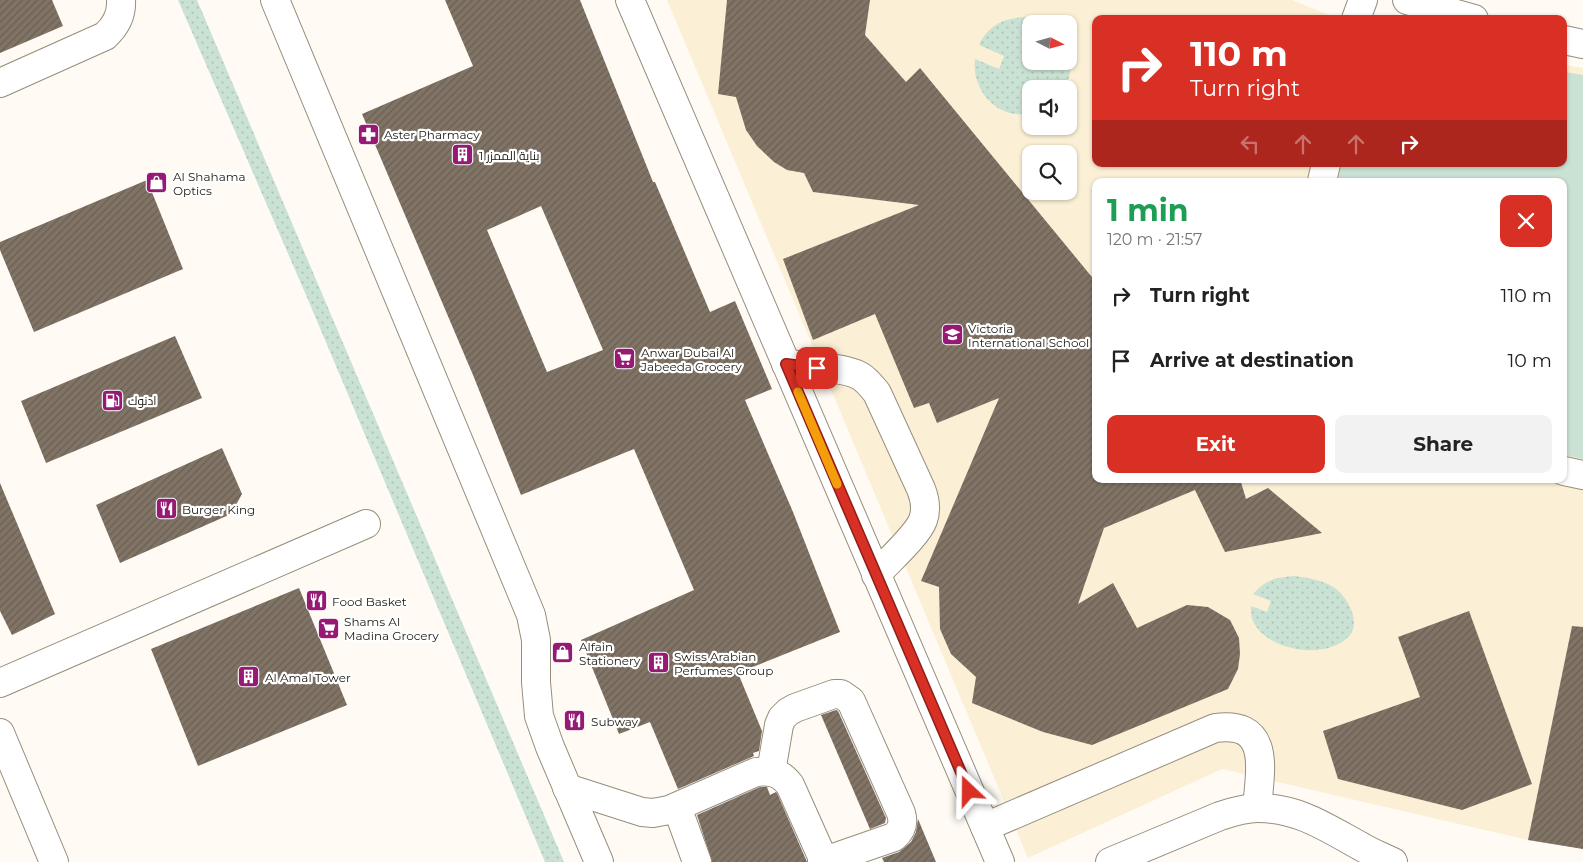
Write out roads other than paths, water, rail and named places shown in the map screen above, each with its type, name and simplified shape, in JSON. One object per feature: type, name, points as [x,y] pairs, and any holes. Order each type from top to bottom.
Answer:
[{"type":"street","points":[[0,83],[105,36],[116,23],[120,14],[121,0]]},
{"type":"street","points":[[275,0],[531,615],[536,640],[536,682],[539,716],[543,732],[599,862]]},
{"type":"street","points":[[630,0],[1000,862]]},
{"type":"street","points":[[1357,15],[1363,0]]},
{"type":"street","points":[[1407,0],[1460,15]]},
{"type":"street","points":[[1567,41],[1583,44]]},
{"type":"street","points":[[786,364],[852,372],[870,384],[877,393],[921,489],[925,510],[923,521],[917,531],[876,574]]},
{"type":"street","points":[[1567,472],[1583,475]]},
{"type":"street","points":[[0,683],[366,524]]},
{"type":"street","points":[[567,788],[642,812],[661,812],[677,807],[756,772],[771,772],[784,779],[790,785],[823,862],[894,836],[902,826],[901,813],[851,702],[841,694],[834,694],[788,712],[779,725],[771,772]]},
{"type":"street","points":[[985,828],[1215,728],[1227,726],[1239,728],[1249,734],[1257,744],[1261,755],[1257,808]]},
{"type":"street","points":[[0,733],[54,862]]},
{"type":"street","points":[[677,807],[697,862]]},
{"type":"street","points":[[1110,862],[1220,816],[1257,808],[1282,810],[1307,817],[1363,848],[1393,862]]},
{"type":"place","name":"Aster Pharmacy","points":[[368,134]]},
{"type":"place","name":"بناية الممزر 1","points":[[463,155]]},
{"type":"place","name":"Al Shahama Optics","points":[[157,183]]},
{"type":"place","name":"Victoria International School","points":[[952,335]]},
{"type":"place","name":"Anwar Dubai Al Jabeeda Grocery","points":[[625,359]]},
{"type":"place","name":"ادنوك","points":[[112,400]]},
{"type":"place","name":"Burger King","points":[[166,509]]},
{"type":"place","name":"Food Basket","points":[[316,601]]},
{"type":"place","name":"Shams Al Madina Grocery","points":[[328,628]]},
{"type":"place","name":"Alfain Stationery","points":[[563,653]]},
{"type":"place","name":"Swiss Arabian Perfumes Group","points":[[658,663]]},
{"type":"place","name":"Al Amal Tower","points":[[249,677]]},
{"type":"place","name":"Subway","points":[[575,721]]}]
